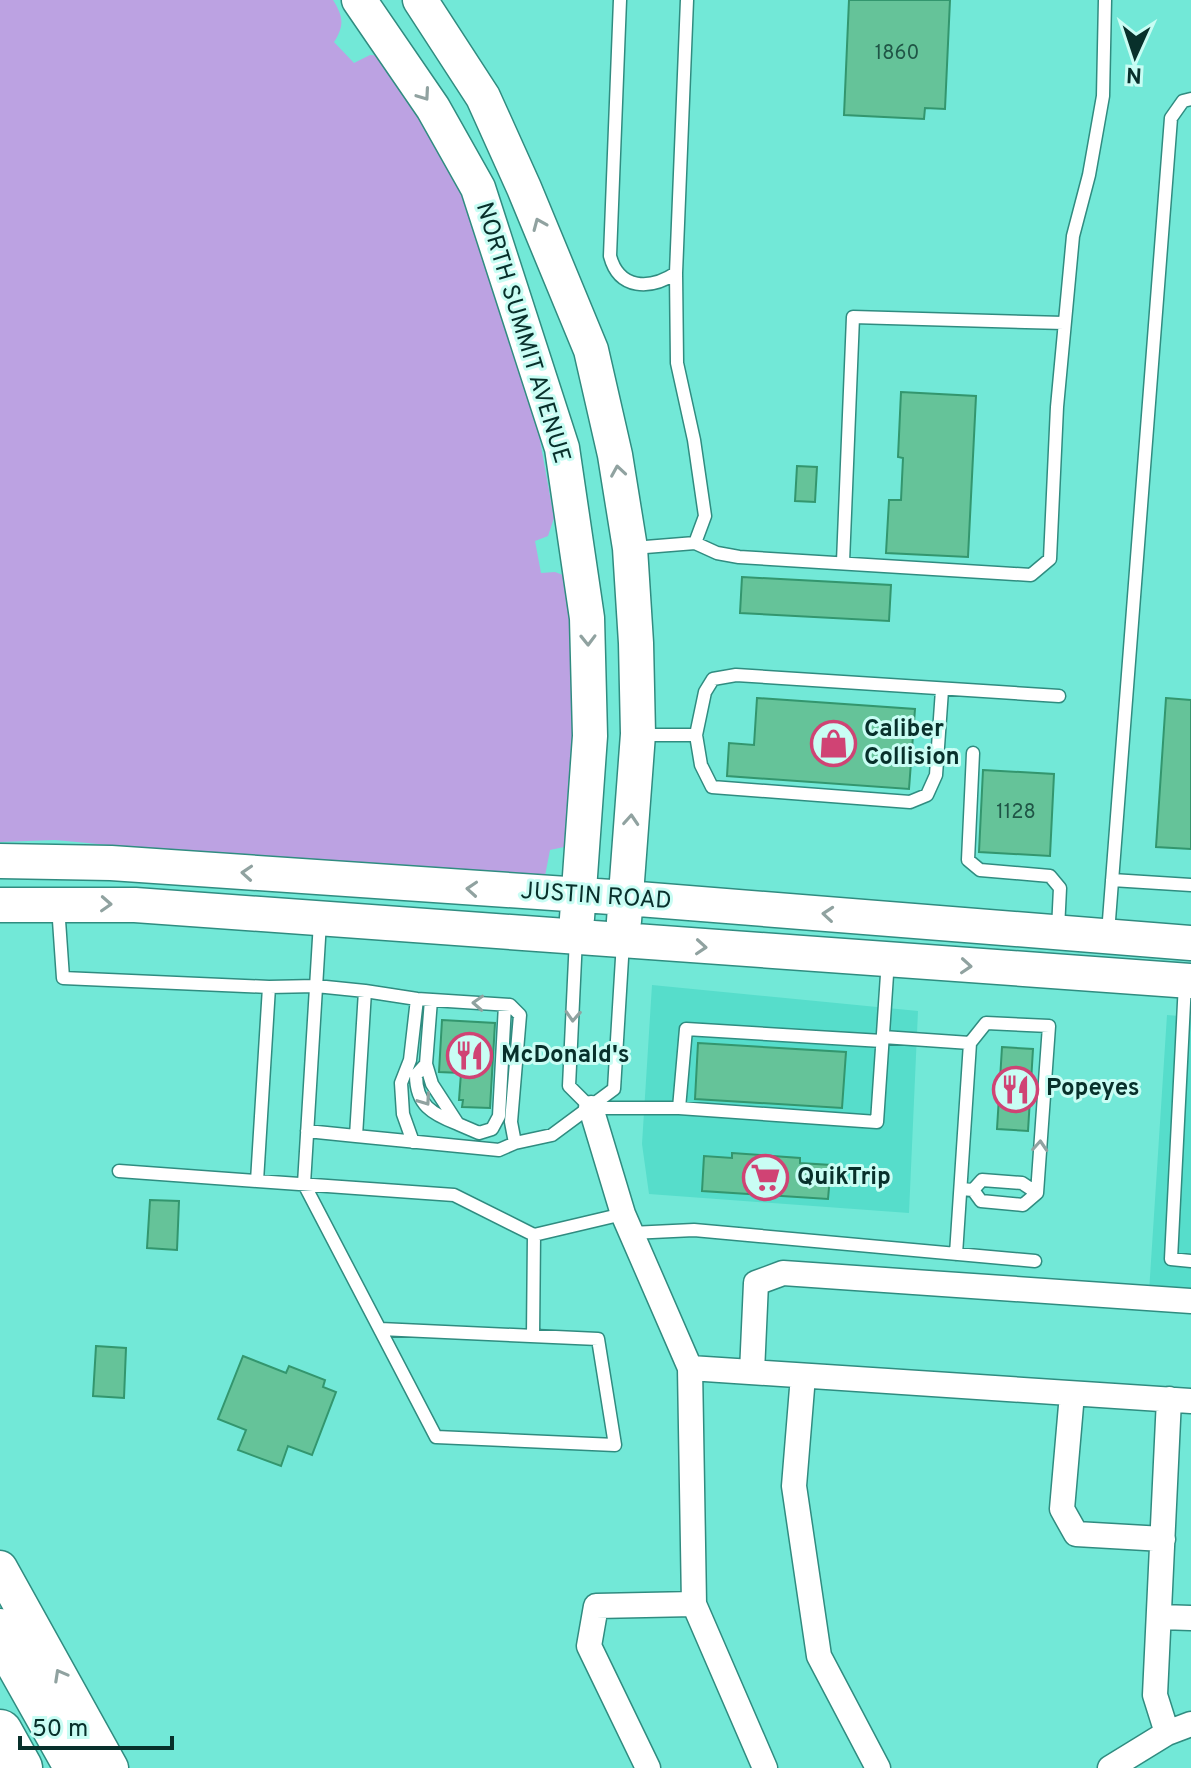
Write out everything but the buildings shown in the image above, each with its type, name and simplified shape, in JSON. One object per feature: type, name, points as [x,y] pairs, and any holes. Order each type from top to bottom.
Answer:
[{"type":"highway","points":[[0,1631],[77,1768]]},
{"type":"highway","points":[[0,1732],[20,1768]]},
{"type":"main road","name":"NORTH SUMMIT AVENUE","points":[[359,0],[433,108],[478,188],[562,448],[587,618],[590,736],[576,938]]},
{"type":"main road","name":"NORTH SUMMIT AVENUE","points":[[425,2],[483,97],[591,350],[615,455],[630,548],[638,734],[623,942]]},
{"type":"main road","points":[[380,30],[425,2]]},
{"type":"main road","points":[[579,562],[630,548]]},
{"type":"main road","name":"JUSTIN ROAD","points":[[0,861],[111,863],[626,898],[1191,943]]},
{"type":"main road","name":"JUSTIN ROAD","points":[[0,905],[135,905],[1188,981]]},
{"type":"main road","points":[[0,1568],[111,1768]]},
{"type":"street","points":[[591,1108],[627,1224],[690,1368],[694,1604],[765,1768]]},
{"type":"street","points":[[752,1372],[756,1283],[783,1273],[1191,1301]]},
{"type":"street","points":[[690,1368],[1180,1400],[1163,1539],[1155,1695],[1167,1733]]},
{"type":"street","points":[[803,1376],[794,1486],[819,1656],[878,1768]]},
{"type":"street","points":[[1072,1394],[1062,1509],[1076,1534],[1163,1539]]},
{"type":"street","points":[[648,1768],[589,1646],[596,1606],[694,1604]]},
{"type":"street","points":[[1160,1617],[1191,1618]]},
{"type":"street","points":[[1110,1768],[1167,1733],[1191,1724]]},
{"type":"lane","points":[[620,0],[610,256],[619,276],[636,285],[660,281],[676,273]]},
{"type":"lane","points":[[687,0],[676,273],[677,363],[694,440],[705,516],[695,543]]},
{"type":"lane","points":[[630,548],[695,543],[717,553],[739,557],[1031,575],[1050,559],[1064,323],[1073,236],[1089,175],[1103,96],[1105,0]]},
{"type":"lane","points":[[1108,936],[1171,118],[1183,101],[1191,99]]},
{"type":"lane","points":[[843,562],[853,317],[1064,323]]},
{"type":"lane","points":[[942,690],[936,775],[927,795],[910,802],[712,787],[701,765],[696,735],[705,692],[713,679],[736,675],[1059,696]]},
{"type":"lane","points":[[638,734],[696,735]]},
{"type":"lane","points":[[973,753],[968,860],[980,870],[1050,876],[1060,888],[1058,932]]},
{"type":"lane","points":[[1112,880],[1191,885]]},
{"type":"lane","points":[[57,904],[63,978],[269,987],[316,986],[424,1000],[510,1005],[520,1015],[511,1122],[515,1143]]},
{"type":"lane","points":[[320,919],[304,1184],[436,1437],[615,1445],[598,1339],[380,1329]]},
{"type":"lane","points":[[576,938],[569,1086],[591,1108],[679,1108],[877,1122],[888,960]]},
{"type":"lane","points":[[307,1131],[499,1150],[552,1135],[614,1089],[623,942]]},
{"type":"lane","points":[[1188,981],[1185,1109],[1171,1259],[1191,1261]]},
{"type":"lane","points":[[257,1181],[269,987]]},
{"type":"lane","points":[[356,1136],[365,991]]},
{"type":"lane","points":[[424,1000],[426,1064],[432,1084],[458,1124]]},
{"type":"lane","points":[[413,1142],[403,1114],[401,1083],[410,1060],[424,1000]]},
{"type":"lane","points":[[426,1064],[416,1075],[419,1097],[433,1112],[479,1133],[492,1129],[497,1122],[505,1005]]},
{"type":"lane","points":[[956,1254],[967,1190],[970,1043],[986,1023],[1049,1026],[1037,1193],[1023,1205],[981,1201],[967,1190]]},
{"type":"lane","points":[[679,1108],[686,1029],[970,1043]]},
{"type":"lane","points":[[119,1171],[454,1195],[534,1235],[627,1224],[1035,1261]]},
{"type":"lane","points":[[967,1190],[982,1180],[1022,1183],[1037,1193]]},
{"type":"lane","points":[[533,1336],[534,1235]]},
{"type":"shaded area","points":[[0,0],[333,0],[341,21],[334,42],[354,63],[370,55],[388,56],[481,227],[532,396],[554,518],[548,536],[535,541],[541,573],[555,572],[571,578],[581,694],[571,747],[564,847],[550,850],[545,876],[408,873],[55,840],[0,842]]},
{"type":"shaded area","points":[[652,985],[918,1011],[909,1213],[649,1194],[642,1144]]},
{"type":"shaded area","points":[[1167,1015],[1191,1017],[1191,1295],[1149,1292]]},
{"type":"place","name":"Caliber Collision","points":[[833,744]]},
{"type":"place","name":"McDonald's","points":[[470,1056]]},
{"type":"place","name":"Popeyes","points":[[1015,1089]]},
{"type":"place","name":"QuikTrip","points":[[766,1178]]}]
